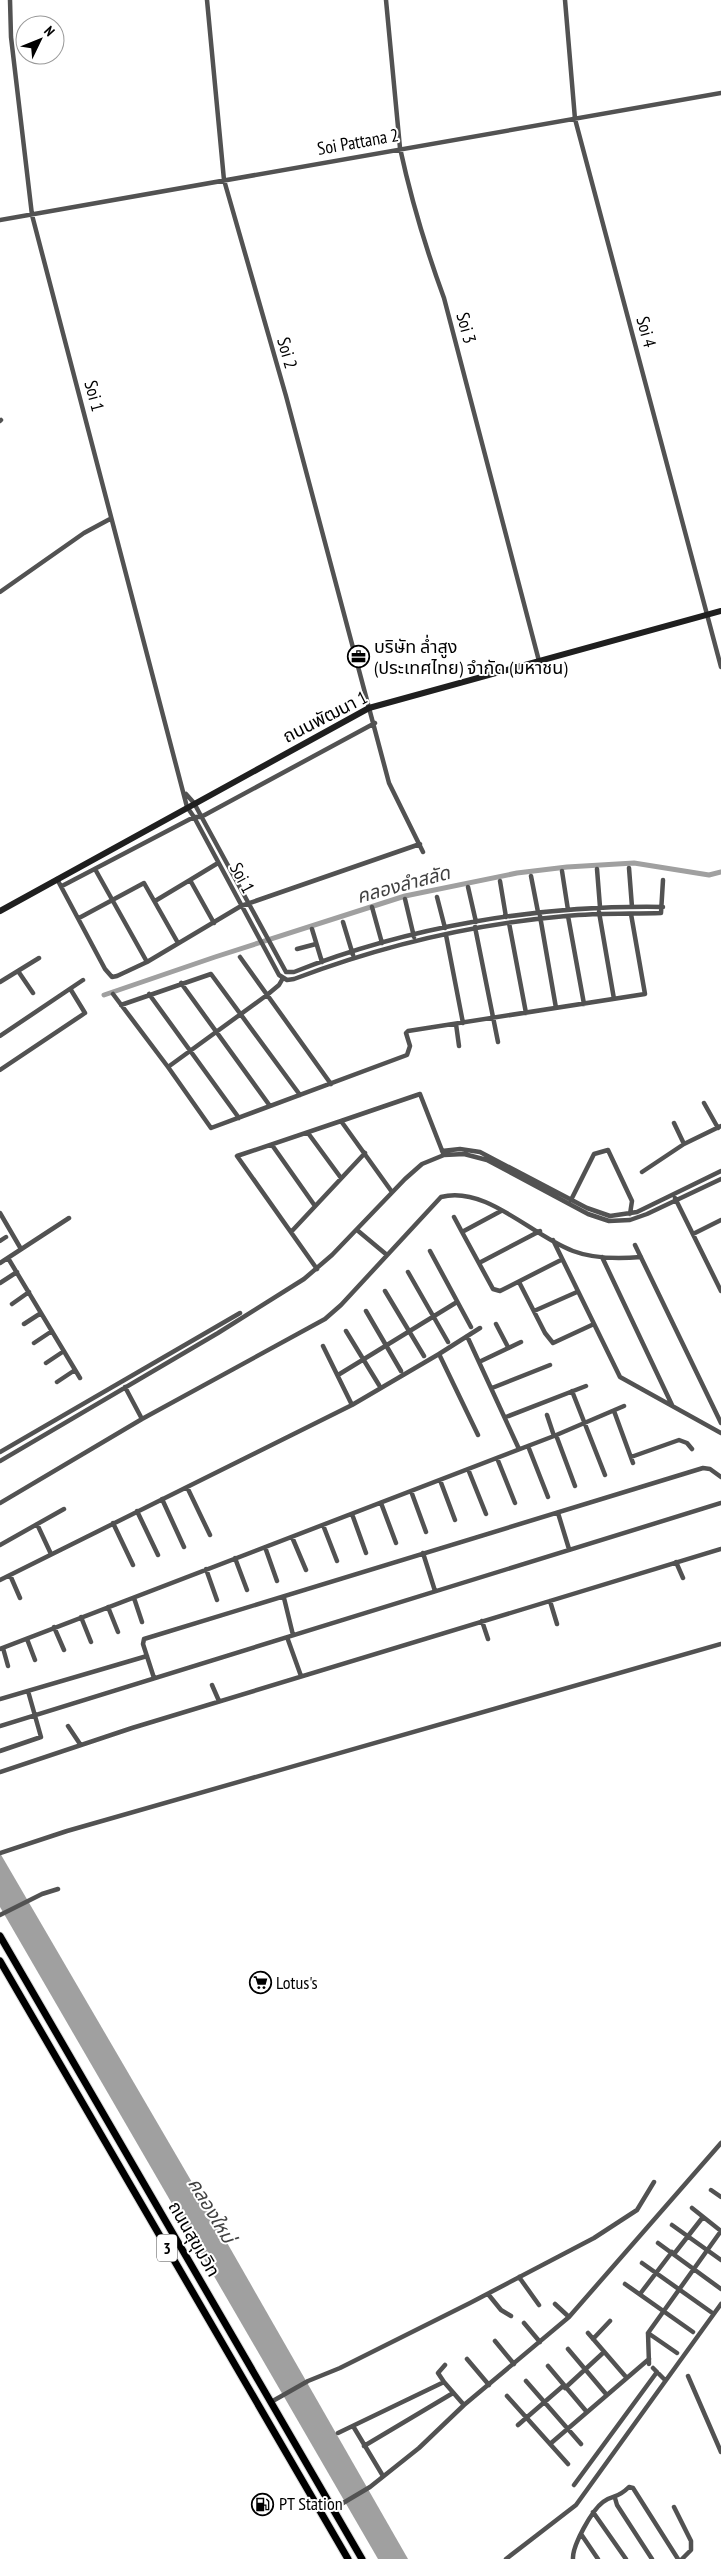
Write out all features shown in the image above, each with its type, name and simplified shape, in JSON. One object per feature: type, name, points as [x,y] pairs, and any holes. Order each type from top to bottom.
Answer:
[{"type":"highway","name":"ถนนสุขุมวิท","points":[[0,1936],[362,2559]]},
{"type":"highway","name":"ถนนสุขุมวิท","points":[[0,1960],[348,2559]]},
{"type":"highway","points":[[333,2533],[343,2527]]},
{"type":"main road","name":"ถนนพัฒนา 1","points":[[0,912],[186,807],[369,708],[721,611]]},
{"type":"street","name":"Soi 1","points":[[10,0],[11,37],[32,215],[96,456],[110,519],[185,793],[186,807],[194,817],[281,977]]},
{"type":"street","name":"Soi 2","points":[[208,0],[224,180],[286,396],[394,798],[423,852]]},
{"type":"street","name":"Soi 3","points":[[386,0],[400,148],[417,216],[444,298],[539,661]]},
{"type":"street","name":"Soi 4","points":[[565,0],[575,119],[721,667]]},
{"type":"street","name":"Soi Pattana 2","points":[[0,220],[400,148],[721,93]]},
{"type":"street","points":[[0,592],[84,533],[110,519]]},
{"type":"street","points":[[62,886],[194,817],[201,817],[375,723]]},
{"type":"street","name":"Soi 1","points":[[185,793],[194,803],[286,972]]},
{"type":"street","points":[[57,880],[62,886],[105,969],[112,976],[117,976],[147,962],[241,906],[420,844]]},
{"type":"street","points":[[155,901],[218,863]]},
{"type":"street","points":[[628,868],[632,907]]},
{"type":"street","points":[[597,869],[601,915],[615,999]]},
{"type":"street","points":[[95,870],[147,962]]},
{"type":"street","points":[[562,870],[585,1004]]},
{"type":"street","points":[[531,876],[555,1008]]},
{"type":"street","points":[[190,880],[214,923]]},
{"type":"street","points":[[168,1066],[267,995],[286,972],[294,972],[413,935],[506,917],[538,912],[601,915],[661,913],[663,907],[663,880]]},
{"type":"street","points":[[500,881],[506,917]]},
{"type":"street","points":[[79,918],[112,899],[144,884],[178,943]]},
{"type":"street","points":[[468,887],[495,1017],[498,1042]]},
{"type":"street","points":[[437,897],[445,928]]},
{"type":"street","points":[[405,898],[415,941]]},
{"type":"street","points":[[372,907],[382,944]]},
{"type":"street","points":[[281,977],[294,979],[355,958],[415,941],[476,928],[569,914],[600,907],[663,907]]},
{"type":"street","points":[[113,994],[168,1066],[211,1128],[407,1055],[410,1046],[406,1033],[408,1031],[642,995],[646,991],[632,914]]},
{"type":"street","points":[[343,922],[355,958]]},
{"type":"street","points":[[507,924],[525,1013]]},
{"type":"street","points":[[312,929],[322,962]]},
{"type":"street","points":[[446,935],[463,1023]]},
{"type":"street","points":[[297,949],[316,944]]},
{"type":"street","points":[[240,957],[331,1084]]},
{"type":"street","points":[[0,982],[39,958]]},
{"type":"street","points":[[18,971],[33,993]]},
{"type":"street","points":[[120,1005],[211,974],[300,1095]]},
{"type":"street","points":[[0,1036],[71,990],[83,980]]},
{"type":"street","points":[[181,983],[218,1031],[270,1106]]},
{"type":"street","points":[[0,1070],[85,1013],[71,990]]},
{"type":"street","points":[[150,994],[239,1118]]},
{"type":"street","points":[[456,1024],[460,1046]]},
{"type":"street","points":[[318,1269],[237,1156],[420,1094],[443,1153]]},
{"type":"street","points":[[642,1172],[684,1144],[719,1127],[704,1103]]},
{"type":"street","points":[[341,1121],[392,1192]]},
{"type":"street","points":[[674,1123],[684,1144]]},
{"type":"street","points":[[308,1133],[341,1178]]},
{"type":"street","points":[[272,1145],[315,1206]]},
{"type":"street","points":[[0,1459],[76,1415],[126,1389],[231,1321],[318,1269],[358,1231],[392,1192],[422,1164],[443,1153],[460,1149],[480,1152],[571,1200],[610,1216],[630,1214],[721,1171]]},
{"type":"street","points":[[571,1200],[594,1154],[608,1150],[632,1201],[630,1214]]},
{"type":"street","points":[[291,1232],[365,1153]]},
{"type":"street","points":[[443,1153],[464,1154],[487,1160],[588,1214],[609,1221],[630,1220],[721,1179]]},
{"type":"street","points":[[541,1190],[543,1184]]},
{"type":"street","points":[[673,1194],[721,1291]]},
{"type":"street","points":[[0,1503],[142,1420],[325,1319],[441,1197],[467,1195],[571,1250],[602,1257],[641,1257]]},
{"type":"street","points":[[462,1232],[500,1211]]},
{"type":"street","points":[[0,1213],[21,1249]]},
{"type":"street","points":[[454,1217],[488,1283],[495,1291],[500,1292],[561,1260]]},
{"type":"street","points":[[0,1263],[69,1218]]},
{"type":"street","points":[[693,1234],[721,1220]]},
{"type":"street","points":[[358,1231],[387,1255]]},
{"type":"street","points":[[479,1263],[540,1232]]},
{"type":"street","points":[[0,1241],[6,1237]]},
{"type":"street","points":[[553,1240],[561,1260],[620,1377],[721,1433]]},
{"type":"street","points":[[635,1245],[721,1423]]},
{"type":"street","points":[[430,1251],[470,1327]]},
{"type":"street","points":[[602,1257],[672,1406]]},
{"type":"street","points":[[8,1258],[80,1378]]},
{"type":"street","points":[[0,1283],[17,1272]]},
{"type":"street","points":[[408,1272],[448,1342]]},
{"type":"street","points":[[519,1282],[545,1333],[553,1343],[594,1324]]},
{"type":"street","points":[[385,1291],[424,1356]]},
{"type":"street","points":[[12,1304],[29,1292]]},
{"type":"street","points":[[534,1311],[577,1292]]},
{"type":"street","points":[[338,1375],[457,1302]]},
{"type":"street","points":[[366,1311],[401,1371]]},
{"type":"street","points":[[24,1324],[41,1313]]},
{"type":"street","points":[[0,1452],[151,1364],[231,1321],[240,1313]]},
{"type":"street","points":[[496,1324],[508,1347]]},
{"type":"street","points":[[0,1580],[352,1405],[480,1328]]},
{"type":"street","points":[[34,1343],[52,1331]]},
{"type":"street","points":[[346,1331],[378,1384]]},
{"type":"street","points":[[467,1336],[506,1417],[519,1450]]},
{"type":"street","points":[[479,1362],[521,1342]]},
{"type":"street","points":[[323,1346],[352,1405]]},
{"type":"street","points":[[46,1363],[64,1351]]},
{"type":"street","points":[[439,1354],[478,1435]]},
{"type":"street","points":[[151,1364],[156,1369]]},
{"type":"street","points":[[492,1388],[550,1365]]},
{"type":"street","points":[[57,1382],[75,1370]]},
{"type":"street","points":[[506,1417],[586,1386]]},
{"type":"street","points":[[126,1389],[142,1420]]},
{"type":"street","points":[[572,1391],[605,1475]]},
{"type":"street","points":[[8,1666],[1,1648],[519,1450],[624,1406]]},
{"type":"street","points":[[72,1409],[76,1415]]},
{"type":"street","points":[[614,1411],[632,1460],[679,1440],[687,1443],[692,1448]]},
{"type":"street","points":[[547,1415],[575,1486]]},
{"type":"street","points":[[528,1446],[548,1497]]},
{"type":"street","points":[[496,1458],[515,1503]]},
{"type":"street","points":[[154,1678],[144,1639],[284,1598],[423,1553],[703,1468],[710,1469],[721,1477]]},
{"type":"street","points":[[468,1469],[486,1514]]},
{"type":"street","points":[[440,1480],[455,1520]]},
{"type":"street","points":[[187,1487],[210,1535]]},
{"type":"street","points":[[411,1491],[426,1532]]},
{"type":"street","points":[[162,1499],[184,1547]]},
{"type":"street","points":[[381,1503],[396,1543]]},
{"type":"street","points":[[0,1726],[721,1503]]},
{"type":"street","points":[[0,1545],[64,1509]]},
{"type":"street","points":[[137,1511],[158,1555]]},
{"type":"street","points":[[558,1513],[569,1549]]},
{"type":"street","points":[[352,1514],[366,1553]]},
{"type":"street","points":[[113,1523],[133,1565]]},
{"type":"street","points":[[37,1524],[51,1554]]},
{"type":"street","points":[[323,1525],[337,1561]]},
{"type":"street","points":[[292,1537],[306,1570]]},
{"type":"street","points":[[265,1547],[277,1581]]},
{"type":"street","points":[[0,1772],[80,1744],[219,1701],[721,1549]]},
{"type":"street","points":[[423,1553],[435,1591]]},
{"type":"street","points":[[235,1558],[247,1590]]},
{"type":"street","points":[[676,1562],[683,1578]]},
{"type":"street","points":[[206,1569],[217,1600]]},
{"type":"street","points":[[10,1575],[20,1598]]},
{"type":"street","points":[[134,1598],[142,1622]]},
{"type":"street","points":[[284,1598],[294,1635]]},
{"type":"street","points":[[550,1601],[557,1624]]},
{"type":"street","points":[[108,1607],[118,1632]]},
{"type":"street","points":[[82,1617],[91,1642]]},
{"type":"street","points":[[482,1621],[488,1639]]},
{"type":"street","points":[[54,1627],[64,1650]]},
{"type":"street","points":[[287,1637],[300,1676]]},
{"type":"street","points":[[27,1639],[35,1660]]},
{"type":"street","points":[[2,1852],[328,1756],[721,1644]]},
{"type":"street","points":[[0,1699],[147,1656]]},
{"type":"street","points":[[212,1685],[219,1701]]},
{"type":"street","points":[[0,1751],[41,1737],[28,1691]]},
{"type":"street","points":[[68,1726],[80,1744]]},
{"type":"street","points":[[0,1914],[58,1889]]},
{"type":"street","points":[[333,2509],[370,2488],[428,2440],[464,2405],[569,2317],[721,2143]]},
{"type":"street","points":[[271,2402],[308,2381],[340,2368],[488,2294],[627,2218],[637,2210],[654,2182]]},
{"type":"street","points":[[711,2190],[721,2198]]},
{"type":"street","points":[[665,2380],[652,2366],[648,2333],[721,2231],[692,2208]]},
{"type":"street","points":[[640,2294],[703,2216]]},
{"type":"street","points":[[672,2225],[721,2260]]},
{"type":"street","points":[[658,2243],[721,2289]]},
{"type":"street","points":[[642,2263],[710,2312]]},
{"type":"street","points":[[519,2277],[539,2304]]},
{"type":"street","points":[[625,2284],[693,2332]]},
{"type":"street","points":[[488,2294],[501,2310],[511,2316]]},
{"type":"street","points":[[555,2304],[569,2317]]},
{"type":"street","points":[[506,2559],[576,2505],[721,2304]]},
{"type":"street","points":[[593,2339],[610,2321]]},
{"type":"street","points":[[524,2323],[540,2342]]},
{"type":"street","points":[[588,2333],[626,2377]]},
{"type":"street","points":[[648,2333],[678,2353]]},
{"type":"street","points":[[496,2341],[514,2364]]},
{"type":"street","points":[[568,2349],[606,2394]]},
{"type":"street","points":[[518,2424],[585,2370],[604,2352]]},
{"type":"street","points":[[468,2359],[489,2385]]},
{"type":"street","points":[[445,2365],[438,2373],[464,2405]]},
{"type":"street","points":[[548,2366],[586,2411]]},
{"type":"street","points":[[550,2444],[626,2377],[652,2366]]},
{"type":"street","points":[[574,2485],[652,2366]]},
{"type":"street","points":[[688,2376],[721,2452]]},
{"type":"street","points":[[526,2381],[581,2444]]},
{"type":"street","points":[[338,2433],[444,2382]]},
{"type":"street","points":[[364,2446],[453,2393]]},
{"type":"street","points":[[508,2396],[568,2464]]},
{"type":"street","points":[[353,2426],[383,2476]]},
{"type":"street","points":[[573,2559],[574,2548],[593,2512],[602,2502],[615,2498],[629,2487],[633,2488],[678,2559]]},
{"type":"street","points":[[615,2498],[652,2559]]},
{"type":"street","points":[[674,2507],[691,2541],[691,2550],[682,2559]]},
{"type":"street","points":[[593,2512],[626,2559]]},
{"type":"street","points":[[582,2534],[598,2559]]},
{"type":"shaded area","points":[[0,1853],[214,2220],[408,2559],[378,2559],[0,1907]]},
{"type":"waterway","name":"คลองลำสลัด","points":[[104,995],[405,896],[517,873],[567,867],[634,863],[709,875],[721,872]]},
{"type":"place","name":"บริษัท ล่ำสูง (ประเทศไทย) จำกัด (มหาชน)","points":[[358,657]]},
{"type":"place","name":"Lotus's","points":[[260,1983]]},
{"type":"place","name":"PT Station","points":[[263,2504]]},
{"type":"water label","name":"คลองใหม่","points":[[212,2210]]}]
